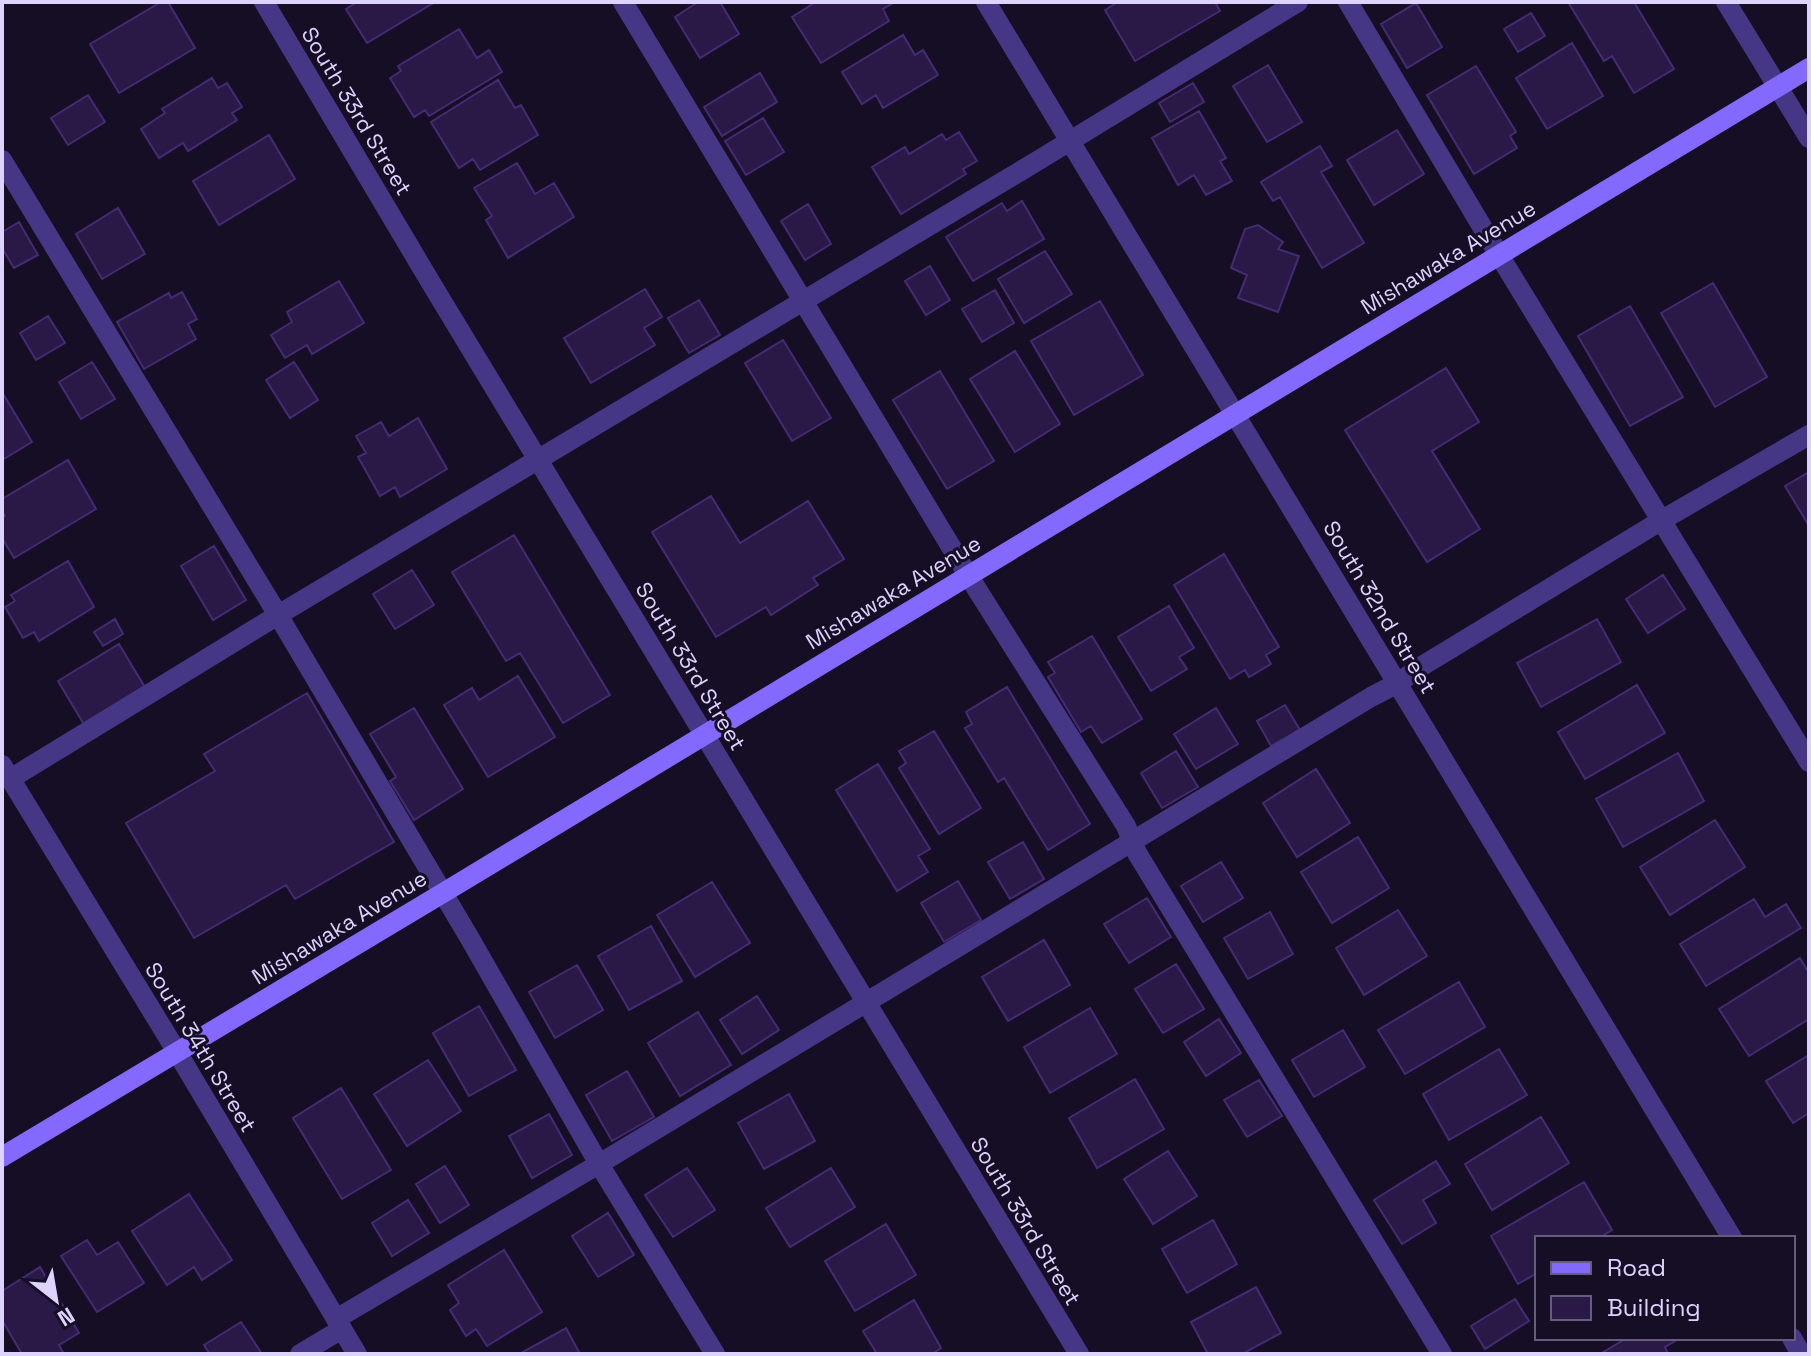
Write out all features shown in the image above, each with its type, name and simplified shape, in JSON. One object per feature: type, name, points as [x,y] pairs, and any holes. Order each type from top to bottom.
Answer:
[{"type":"main road","name":"Mishawaka Avenue","points":[[2,1157],[1809,68]]},
{"type":"street","name":"South 33rd Street","points":[[264,2],[1079,1354]]},
{"type":"street","points":[[623,2],[968,575],[1126,826],[1137,853],[1442,1354]]},
{"type":"street","name":"South 32nd Street","points":[[986,2],[1731,1236]]},
{"type":"street","points":[[6,772],[278,615],[804,302],[1298,2]]},
{"type":"street","points":[[1348,2],[1809,762]]},
{"type":"street","points":[[1726,2],[1809,138]]},
{"type":"street","points":[[2,160],[278,615],[599,1164],[715,1354]]},
{"type":"street","points":[[300,1354],[339,1324],[865,1002],[1398,683],[1662,520],[1809,435]]},
{"type":"street","name":"South 34th Street","points":[[6,772],[357,1354]]},
{"type":"building","points":[[161,2],[168,2],[195,48],[119,93],[90,44]]},
{"type":"building","points":[[357,2],[435,2],[367,43],[346,9]]},
{"type":"building","points":[[698,2],[720,2],[739,34],[700,58],[675,17]]},
{"type":"building","points":[[816,2],[895,2],[883,9],[889,21],[821,63],[792,17]]},
{"type":"building","points":[[1118,2],[1215,2],[1220,11],[1135,61],[1105,10]]},
{"type":"building","points":[[1568,2],[1634,2],[1674,69],[1634,93],[1612,56],[1604,61]]},
{"type":"building","points":[[1416,3],[1442,47],[1407,68],[1381,24]]},
{"type":"building","points":[[1531,13],[1545,36],[1518,52],[1504,29]]},
{"type":"building","points":[[459,29],[477,58],[489,50],[502,72],[429,116],[425,110],[414,117],[390,78],[401,71],[398,66]]},
{"type":"building","points":[[903,35],[915,55],[923,50],[938,75],[883,108],[876,95],[862,104],[842,72]]},
{"type":"building","points":[[1572,43],[1603,96],[1547,129],[1516,78]]},
{"type":"building","points":[[1268,65],[1302,122],[1267,142],[1233,86]]},
{"type":"building","points":[[1476,66],[1516,132],[1510,136],[1517,148],[1474,174],[1427,95]]},
{"type":"building","points":[[760,73],[777,102],[722,136],[704,107]]},
{"type":"building","points":[[212,78],[218,88],[227,83],[242,107],[232,113],[237,120],[188,151],[183,143],[159,158],[141,129],[165,113],[162,109]]},
{"type":"building","points":[[498,80],[515,108],[521,105],[538,135],[480,170],[473,159],[459,168],[431,122]]},
{"type":"building","points":[[1193,83],[1204,102],[1170,122],[1159,103]]},
{"type":"building","points":[[88,95],[105,122],[68,145],[51,118]]},
{"type":"building","points":[[1199,111],[1226,158],[1220,161],[1232,181],[1206,195],[1194,175],[1178,185],[1152,138]]},
{"type":"building","points":[[763,118],[784,152],[746,175],[725,141]]},
{"type":"building","points":[[1397,130],[1424,174],[1374,205],[1347,160]]},
{"type":"building","points":[[959,132],[977,161],[963,169],[966,174],[901,214],[872,167],[905,147],[909,154],[942,134],[946,140]]},
{"type":"building","points":[[269,135],[295,179],[219,225],[193,181]]},
{"type":"building","points":[[1320,146],[1332,166],[1321,172],[1364,243],[1322,268],[1280,197],[1273,201],[1261,182]]},
{"type":"building","points":[[517,163],[535,194],[554,183],[574,217],[508,258],[486,220],[492,216],[474,188]]},
{"type":"building","points":[[1022,201],[1044,239],[973,281],[946,237],[1002,203],[1007,211]]},
{"type":"building","points":[[808,204],[831,244],[805,260],[781,221]]},
{"type":"building","points":[[118,208],[145,254],[102,279],[76,234]]},
{"type":"building","points":[[19,222],[38,255],[14,268],[2,248],[2,232]]},
{"type":"building","points":[[1258,225],[1283,242],[1278,249],[1299,256],[1278,312],[1238,298],[1247,275],[1231,268],[1245,229]]},
{"type":"building","points":[[1045,251],[1072,294],[1024,323],[998,279]]},
{"type":"building","points":[[930,266],[950,300],[926,315],[905,281]]},
{"type":"building","points":[[339,281],[364,323],[312,354],[307,345],[285,358],[271,335],[292,322],[287,312]]},
{"type":"building","points":[[1713,283],[1767,377],[1715,407],[1661,313]]},
{"type":"building","points":[[645,289],[662,317],[644,328],[655,345],[591,383],[564,338]]},
{"type":"building","points":[[995,290],[1014,323],[982,342],[962,309]]},
{"type":"building","points":[[182,292],[197,319],[188,324],[196,339],[144,369],[117,322],[169,293],[171,298]]},
{"type":"building","points":[[699,300],[720,335],[689,353],[668,318]]},
{"type":"building","points":[[1100,301],[1143,375],[1074,415],[1031,341]]},
{"type":"building","points":[[1630,306],[1683,397],[1630,426],[1578,336]]},
{"type":"building","points":[[48,316],[65,343],[36,360],[20,333]]},
{"type":"building","points":[[783,340],[831,418],[792,441],[745,363]]},
{"type":"building","points":[[1015,351],[1060,424],[1015,452],[970,379]]},
{"type":"building","points":[[92,362],[115,399],[81,419],[59,382]]},
{"type":"building","points":[[294,362],[318,400],[290,418],[266,380]]},
{"type":"building","points":[[1446,368],[1479,422],[1432,451],[1480,529],[1427,562],[1345,430]]},
{"type":"building","points":[[940,371],[994,461],[947,489],[893,400]]},
{"type":"building","points":[[2,392],[32,442],[2,460]]},
{"type":"building","points":[[418,418],[447,469],[400,497],[395,487],[380,496],[358,457],[366,453],[356,436],[381,422],[389,436]]},
{"type":"building","points":[[68,460],[96,509],[14,558],[2,538],[2,518],[5,516],[2,499]]},
{"type":"building","points":[[1809,472],[1809,526],[1785,486]]},
{"type":"building","points":[[711,496],[740,543],[808,501],[844,559],[813,578],[818,585],[771,615],[766,607],[716,637],[652,532]]},
{"type":"building","points":[[514,535],[610,695],[563,723],[520,653],[506,661],[452,572]]},
{"type":"building","points":[[214,546],[246,600],[213,620],[181,566]]},
{"type":"building","points":[[1224,554],[1279,647],[1266,655],[1271,664],[1249,677],[1245,670],[1230,679],[1174,585]]},
{"type":"building","points":[[68,561],[94,607],[39,641],[34,632],[23,638],[5,607],[15,601],[11,595]]},
{"type":"building","points":[[412,570],[434,605],[395,629],[373,594]]},
{"type":"building","points":[[1663,575],[1685,609],[1648,633],[1626,599]]},
{"type":"building","points":[[1169,606],[1194,648],[1179,657],[1187,669],[1151,691],[1118,637]]},
{"type":"building","points":[[115,619],[123,634],[103,646],[94,632]]},
{"type":"building","points":[[1597,619],[1621,662],[1541,707],[1517,663]]},
{"type":"building","points":[[1092,636],[1142,719],[1102,743],[1091,726],[1081,732],[1048,677],[1055,673],[1048,662]]},
{"type":"building","points":[[119,644],[146,689],[85,726],[58,681]]},
{"type":"building","points":[[518,676],[555,737],[488,777],[444,705],[472,688],[479,700]]},
{"type":"building","points":[[1637,685],[1665,733],[1585,779],[1558,732]]},
{"type":"building","points":[[1007,687],[1090,824],[1048,850],[1004,778],[998,782],[965,728],[972,724],[966,712]]},
{"type":"building","points":[[307,693],[394,842],[295,899],[286,885],[194,938],[126,823],[215,771],[204,754]]},
{"type":"building","points":[[1285,705],[1300,730],[1271,746],[1257,721]]},
{"type":"building","points":[[414,708],[463,789],[414,820],[390,781],[396,777],[370,734]]},
{"type":"building","points":[[1216,708],[1238,744],[1196,769],[1174,734]]},
{"type":"building","points":[[934,731],[981,808],[939,834],[899,768],[906,763],[899,751]]},
{"type":"building","points":[[1176,751],[1198,787],[1162,808],[1141,773]]},
{"type":"building","points":[[1678,753],[1704,801],[1623,847],[1596,799]]},
{"type":"building","points":[[878,764],[930,849],[918,856],[928,872],[897,891],[836,790]]},
{"type":"building","points":[[1316,769],[1350,823],[1297,857],[1263,803]]},
{"type":"building","points":[[1715,820],[1745,867],[1670,915],[1640,867]]},
{"type":"building","points":[[1358,837],[1389,888],[1332,923],[1301,872]]},
{"type":"building","points":[[1023,842],[1044,879],[1010,899],[988,862]]},
{"type":"building","points":[[1221,862],[1243,898],[1203,922],[1181,886]]},
{"type":"building","points":[[958,881],[981,920],[944,942],[921,903]]},
{"type":"building","points":[[712,882],[750,943],[695,977],[657,915]]},
{"type":"building","points":[[1147,898],[1171,937],[1129,963],[1104,924]]},
{"type":"building","points":[[1754,899],[1765,917],[1786,904],[1801,928],[1706,986],[1680,944]]},
{"type":"building","points":[[1398,910],[1427,956],[1364,995],[1336,948]]},
{"type":"building","points":[[1270,912],[1293,954],[1248,979],[1224,938]]},
{"type":"building","points":[[651,926],[682,981],[629,1010],[598,956]]},
{"type":"building","points":[[1044,940],[1070,985],[1008,1021],[982,977]]},
{"type":"building","points":[[1800,958],[1809,973],[1809,1019],[1749,1056],[1719,1009]]},
{"type":"building","points":[[1176,964],[1204,1009],[1163,1033],[1135,989]]},
{"type":"building","points":[[577,965],[603,1010],[555,1038],[529,992]]},
{"type":"building","points":[[1459,982],[1485,1027],[1405,1074],[1378,1030]]},
{"type":"building","points":[[757,996],[779,1030],[742,1054],[720,1020]]},
{"type":"building","points":[[479,1006],[516,1070],[469,1096],[433,1033]]},
{"type":"building","points":[[1090,1008],[1117,1054],[1050,1093],[1024,1047]]},
{"type":"building","points":[[698,1012],[731,1065],[680,1096],[648,1043]]},
{"type":"building","points":[[1219,1019],[1241,1053],[1206,1076],[1184,1042]]},
{"type":"building","points":[[1343,1030],[1365,1067],[1314,1097],[1292,1060]]},
{"type":"building","points":[[1499,1049],[1527,1095],[1449,1140],[1423,1094]]},
{"type":"building","points":[[1809,1055],[1809,1113],[1793,1123],[1766,1081]]},
{"type":"building","points":[[428,1060],[461,1111],[407,1146],[374,1094]]},
{"type":"building","points":[[627,1071],[654,1117],[612,1141],[586,1095]]},
{"type":"building","points":[[1135,1079],[1164,1129],[1097,1168],[1069,1118]]},
{"type":"building","points":[[1259,1080],[1282,1116],[1247,1137],[1224,1100]]},
{"type":"building","points":[[341,1088],[391,1170],[342,1199],[293,1118]]},
{"type":"building","points":[[789,1094],[815,1141],[764,1169],[738,1123]]},
{"type":"building","points":[[549,1114],[572,1155],[532,1178],[509,1136]]},
{"type":"building","points":[[1541,1117],[1569,1163],[1492,1210],[1465,1164]]},
{"type":"building","points":[[1168,1151],[1197,1196],[1153,1224],[1124,1179]]},
{"type":"building","points":[[1436,1161],[1450,1184],[1423,1200],[1436,1223],[1402,1244],[1374,1200]]},
{"type":"building","points":[[445,1166],[469,1205],[440,1223],[416,1184]]},
{"type":"building","points":[[687,1168],[715,1210],[673,1237],[645,1195]]},
{"type":"building","points":[[831,1168],[855,1207],[790,1247],[766,1208]]},
{"type":"building","points":[[1584,1182],[1612,1230],[1602,1236],[1535,1236],[1535,1274],[1518,1284],[1491,1236]]},
{"type":"building","points":[[189,1194],[232,1260],[202,1280],[194,1267],[167,1285],[132,1231]]},
{"type":"building","points":[[408,1200],[429,1233],[392,1256],[372,1223]]},
{"type":"building","points":[[608,1213],[634,1255],[598,1277],[572,1236]]},
{"type":"building","points":[[1213,1220],[1237,1264],[1187,1293],[1162,1249]]},
{"type":"building","points":[[886,1224],[916,1275],[855,1311],[825,1261]]},
{"type":"building","points":[[87,1240],[97,1255],[118,1242],[144,1283],[97,1312],[61,1256]]},
{"type":"building","points":[[504,1250],[542,1312],[487,1346],[476,1329],[466,1336],[450,1310],[459,1303],[448,1285]]},
{"type":"building","points":[[40,1267],[79,1333],[59,1345],[64,1354],[22,1354],[2,1320],[2,1291]]},
{"type":"building","points":[[1256,1287],[1281,1333],[1242,1354],[1208,1354],[1191,1322]]},
{"type":"building","points":[[1515,1299],[1529,1321],[1485,1349],[1471,1326]]},
{"type":"building","points":[[914,1300],[941,1348],[932,1354],[877,1354],[863,1331]]},
{"type":"building","points":[[241,1322],[262,1354],[210,1354],[204,1345]]},
{"type":"building","points":[[566,1328],[580,1354],[519,1354]]},
{"type":"building","points":[[1624,1340],[1675,1341],[1665,1347],[1668,1354],[1600,1354]]}]
